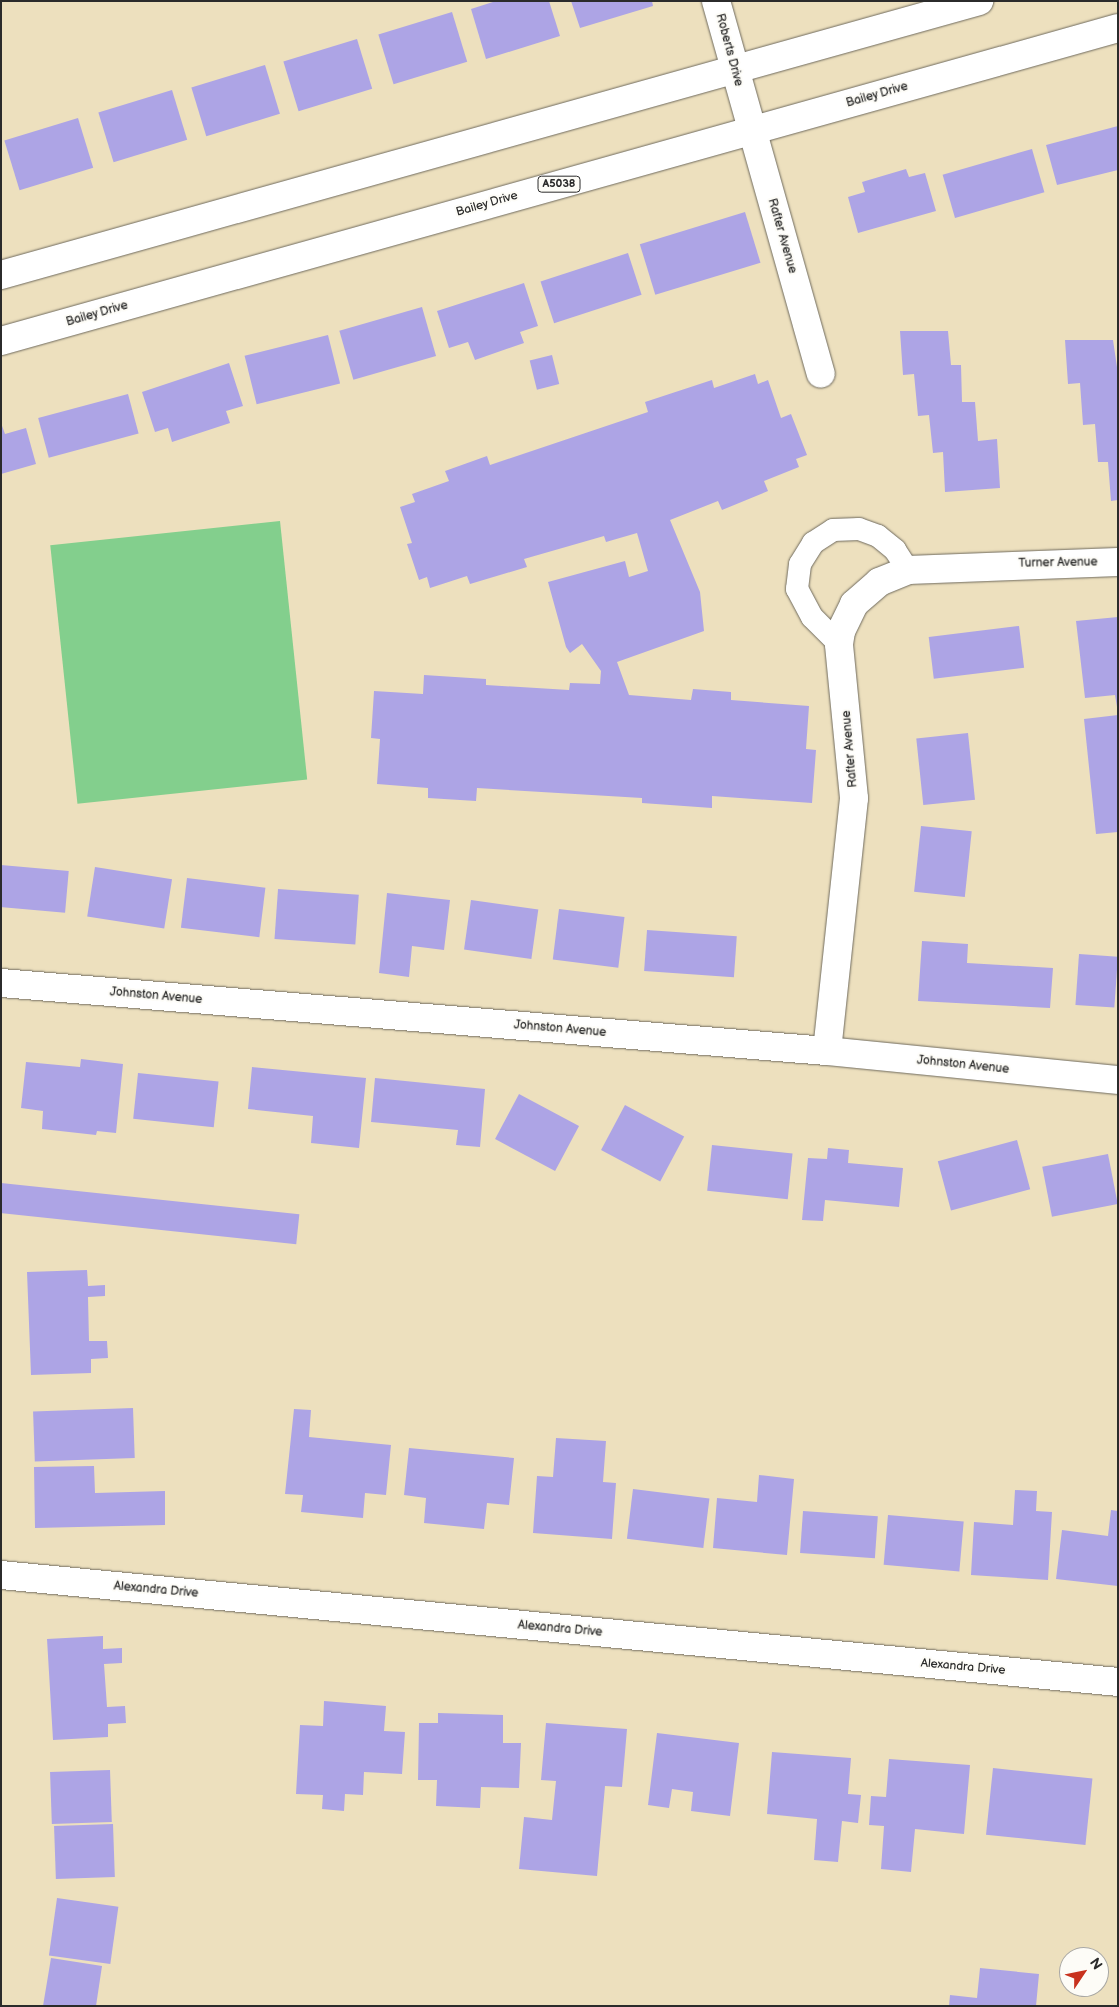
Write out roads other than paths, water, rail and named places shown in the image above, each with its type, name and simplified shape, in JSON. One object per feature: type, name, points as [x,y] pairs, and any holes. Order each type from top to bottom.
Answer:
[{"type":"street","name":"Roberts Drive","points":[[716,1],[741,99]]},
{"type":"street","points":[[1,275],[979,1]]},
{"type":"street","name":"Bailey Drive","points":[[1,341],[1118,28]]},
{"type":"street","name":"Rafter Avenue","points":[[741,99],[753,130],[821,374]]},
{"type":"street","name":"Turner Avenue","points":[[998,564],[1118,562]]},
{"type":"street","name":"Rafter Avenue","points":[[827,1051],[854,798],[839,644],[841,631],[854,604],[879,582],[908,570],[998,564]]},
{"type":"street","name":"Johnston Avenue","points":[[1,983],[827,1051],[1118,1080]]},
{"type":"street","name":"Alexandra Drive","points":[[1,1575],[1118,1682]]},
{"type":"lane","points":[[839,644],[812,617],[797,589],[800,564],[813,543],[833,530],[859,529],[878,536],[895,550],[908,570]]}]
